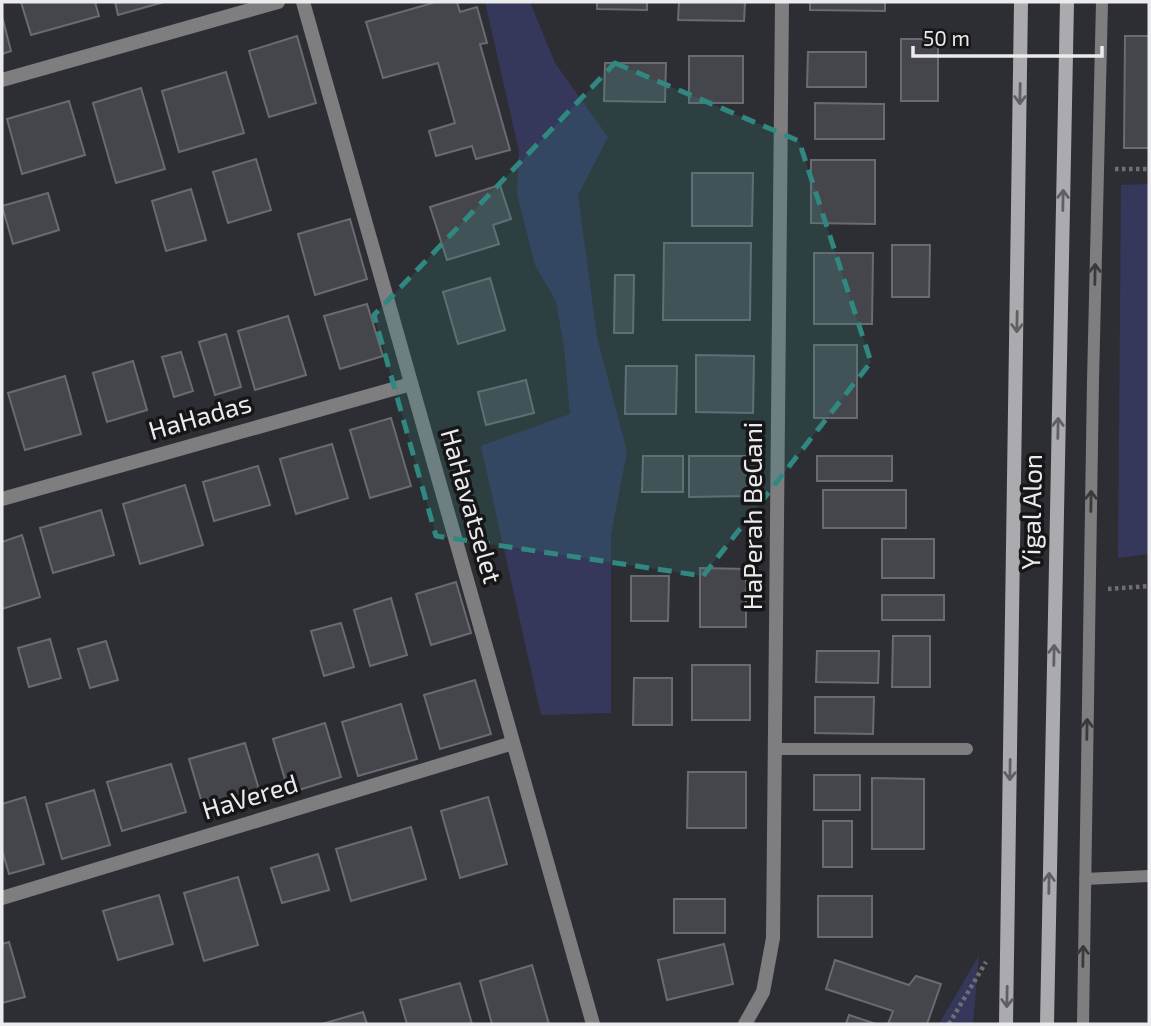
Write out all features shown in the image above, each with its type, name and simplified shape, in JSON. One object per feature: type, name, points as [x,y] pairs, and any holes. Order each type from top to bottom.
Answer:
[{"type":"main road","name":"Yigal Alon","points":[[1006,1024],[1021,2]]},
{"type":"main road","name":"Yigal Alon","points":[[1047,1024],[1067,2]]},
{"type":"street","points":[[2,80],[278,2]]},
{"type":"street","name":"HaHavatselet","points":[[303,2],[593,1024]]},
{"type":"street","name":"HaPerah BeGani","points":[[745,1024],[763,992],[774,938],[782,2]]},
{"type":"street","name":"HaHadas","points":[[2,499],[411,384]]},
{"type":"street","name":"HaVered","points":[[2,898],[513,743]]},
{"type":"lane","points":[[1083,1024],[1102,2]]},
{"type":"lane","points":[[776,749],[967,748]]},
{"type":"lane","points":[[1085,879],[1149,876]]},
{"type":"path","points":[[1097,169],[1149,169]]},
{"type":"path","points":[[1089,591],[1149,586]]},
{"type":"path","points":[[949,1024],[988,959]]},
{"type":"highlighted area","points":[[615,63],[799,141],[871,362],[703,576],[436,536],[374,315]]},
{"type":"shaded area","points":[[485,2],[530,2],[555,63],[608,137],[578,195],[597,337],[627,452],[611,534],[611,713],[541,715],[481,446],[570,414],[564,347],[556,301],[535,265],[517,194],[519,151]]},
{"type":"shaded area","points":[[1149,184],[1149,554],[1118,558],[1121,185]]},
{"type":"shaded area","points":[[979,955],[973,1024],[939,1024]]},
{"type":"building","points":[[21,2],[95,2],[99,16],[31,35]]},
{"type":"building","points":[[115,2],[164,2],[118,15]]},
{"type":"building","points":[[436,2],[457,2],[460,12],[477,7],[487,43],[480,44],[510,150],[476,159],[472,146],[436,156],[429,131],[455,123],[438,63],[383,78],[366,22]]},
{"type":"building","points":[[597,2],[647,2],[647,10],[597,9]]},
{"type":"building","points":[[679,2],[745,2],[744,21],[678,20]]},
{"type":"building","points":[[810,2],[885,2],[885,11],[810,10]]},
{"type":"building","points":[[2,16],[11,51],[2,54]]},
{"type":"building","points":[[297,36],[316,103],[269,117],[249,51]]},
{"type":"building","points":[[1125,36],[1149,36],[1149,148],[1124,148]]},
{"type":"building","points":[[901,39],[938,39],[938,101],[901,101]]},
{"type":"building","points":[[808,52],[866,52],[866,87],[807,87]]},
{"type":"building","points":[[689,56],[743,56],[743,103],[689,103]]},
{"type":"building","points":[[605,63],[666,63],[665,102],[604,101]]},
{"type":"building","points":[[226,72],[244,133],[179,152],[162,91]]},
{"type":"building","points":[[141,88],[165,169],[116,183],[93,103]]},
{"type":"building","points":[[69,101],[85,155],[22,174],[7,119]]},
{"type":"building","points":[[815,103],[884,104],[884,139],[815,139]]},
{"type":"building","points":[[256,159],[271,210],[228,223],[213,172]]},
{"type":"building","points":[[811,160],[875,160],[875,224],[811,223]]},
{"type":"building","points":[[692,173],[753,173],[752,226],[692,226]]},
{"type":"building","points":[[500,185],[511,219],[493,225],[499,244],[447,260],[430,207]]},
{"type":"building","points":[[191,189],[206,240],[166,251],[152,201]]},
{"type":"building","points":[[48,193],[59,230],[13,244],[2,206]]},
{"type":"building","points":[[350,219],[367,279],[315,295],[298,234]]},
{"type":"building","points":[[664,243],[751,243],[750,320],[663,320]]},
{"type":"building","points":[[892,245],[930,245],[929,297],[892,297]]},
{"type":"building","points":[[814,253],[873,253],[872,324],[814,324]]},
{"type":"building","points":[[615,275],[634,275],[633,333],[614,333]]},
{"type":"building","points":[[490,278],[505,330],[458,344],[443,292]]},
{"type":"building","points":[[367,304],[383,356],[340,369],[324,316]]},
{"type":"building","points":[[288,316],[306,375],[255,390],[238,331]]},
{"type":"building","points":[[226,334],[241,387],[215,395],[199,342]]},
{"type":"building","points":[[814,345],[857,345],[857,418],[814,418]]},
{"type":"building","points":[[181,352],[193,391],[174,397],[162,357]]},
{"type":"building","points":[[696,355],[754,356],[753,413],[696,412]]},
{"type":"building","points":[[133,361],[147,410],[107,422],[93,373]]},
{"type":"building","points":[[626,366],[677,366],[676,414],[625,414]]},
{"type":"building","points":[[65,376],[81,434],[25,450],[8,393]]},
{"type":"building","points":[[526,380],[534,413],[486,425],[478,392]]},
{"type":"building","points":[[391,418],[411,486],[370,498],[350,430]]},
{"type":"building","points":[[332,444],[348,498],[296,514],[280,459]]},
{"type":"building","points":[[643,456],[683,456],[683,492],[642,492]]},
{"type":"building","points":[[689,456],[747,456],[747,496],[689,497]]},
{"type":"building","points":[[817,456],[892,456],[892,481],[817,481]]},
{"type":"building","points":[[258,466],[270,505],[214,521],[203,482]]},
{"type":"building","points":[[185,485],[203,545],[140,564],[123,504]]},
{"type":"building","points":[[823,490],[906,490],[906,528],[823,528]]},
{"type":"building","points":[[101,510],[114,555],[53,573],[40,528]]},
{"type":"building","points":[[22,535],[40,597],[2,609],[2,542]]},
{"type":"building","points":[[882,539],[934,539],[934,578],[882,578]]},
{"type":"building","points":[[700,568],[746,569],[746,627],[700,627]]},
{"type":"building","points":[[631,576],[669,576],[668,621],[631,621]]},
{"type":"building","points":[[456,582],[471,633],[431,645],[416,594]]},
{"type":"building","points":[[882,595],[944,595],[944,620],[882,620]]},
{"type":"building","points":[[391,598],[407,655],[370,666],[354,610]]},
{"type":"building","points":[[341,623],[354,667],[324,676],[311,631]]},
{"type":"building","points":[[893,636],[930,636],[930,687],[892,687]]},
{"type":"building","points":[[50,639],[61,678],[29,687],[18,648]]},
{"type":"building","points":[[106,641],[118,680],[90,688],[78,649]]},
{"type":"building","points":[[817,651],[879,651],[878,683],[816,682]]},
{"type":"building","points":[[692,665],[750,665],[750,720],[692,720]]},
{"type":"building","points":[[634,678],[672,678],[672,725],[633,725]]},
{"type":"building","points":[[475,680],[491,734],[440,749],[424,695]]},
{"type":"building","points":[[815,697],[874,697],[873,734],[815,733]]},
{"type":"building","points":[[401,704],[417,759],[358,776],[342,722]]},
{"type":"building","points":[[325,723],[341,777],[289,793],[273,739]]},
{"type":"building","points":[[245,743],[261,796],[205,813],[189,759]]},
{"type":"building","points":[[171,764],[186,812],[122,831],[107,782]]},
{"type":"building","points":[[688,772],[746,772],[746,828],[687,828]]},
{"type":"building","points":[[814,775],[860,775],[860,810],[814,810]]},
{"type":"building","points":[[872,778],[924,779],[924,849],[872,849]]},
{"type":"building","points":[[94,790],[110,845],[62,859],[46,804]]},
{"type":"building","points":[[25,797],[44,864],[9,874],[2,850],[2,804]]},
{"type":"building","points":[[488,797],[507,864],[460,878],[441,811]]},
{"type":"building","points":[[823,821],[852,821],[852,867],[823,867]]},
{"type":"building","points":[[411,827],[426,879],[351,901],[336,849]]},
{"type":"building","points":[[318,854],[329,890],[282,903],[271,868]]},
{"type":"building","points":[[238,877],[258,945],[204,961],[184,893]]},
{"type":"building","points":[[159,895],[173,944],[118,960],[103,911]]},
{"type":"building","points":[[818,896],[872,896],[872,937],[818,937]]},
{"type":"building","points":[[674,899],[725,899],[725,933],[674,933]]},
{"type":"building","points":[[9,942],[25,997],[2,1003],[2,944]]},
{"type":"building","points":[[724,944],[733,984],[667,1000],[658,960]]},
{"type":"building","points":[[835,960],[909,985],[916,976],[941,984],[927,1024],[888,1024],[893,1011],[826,989]]},
{"type":"building","points":[[532,965],[549,1024],[492,1024],[480,981]]},
{"type":"building","points":[[460,983],[472,1024],[407,1024],[400,1000]]},
{"type":"building","points":[[363,1012],[367,1024],[322,1024]]},
{"type":"building","points":[[849,1015],[876,1024],[846,1024]]}]
